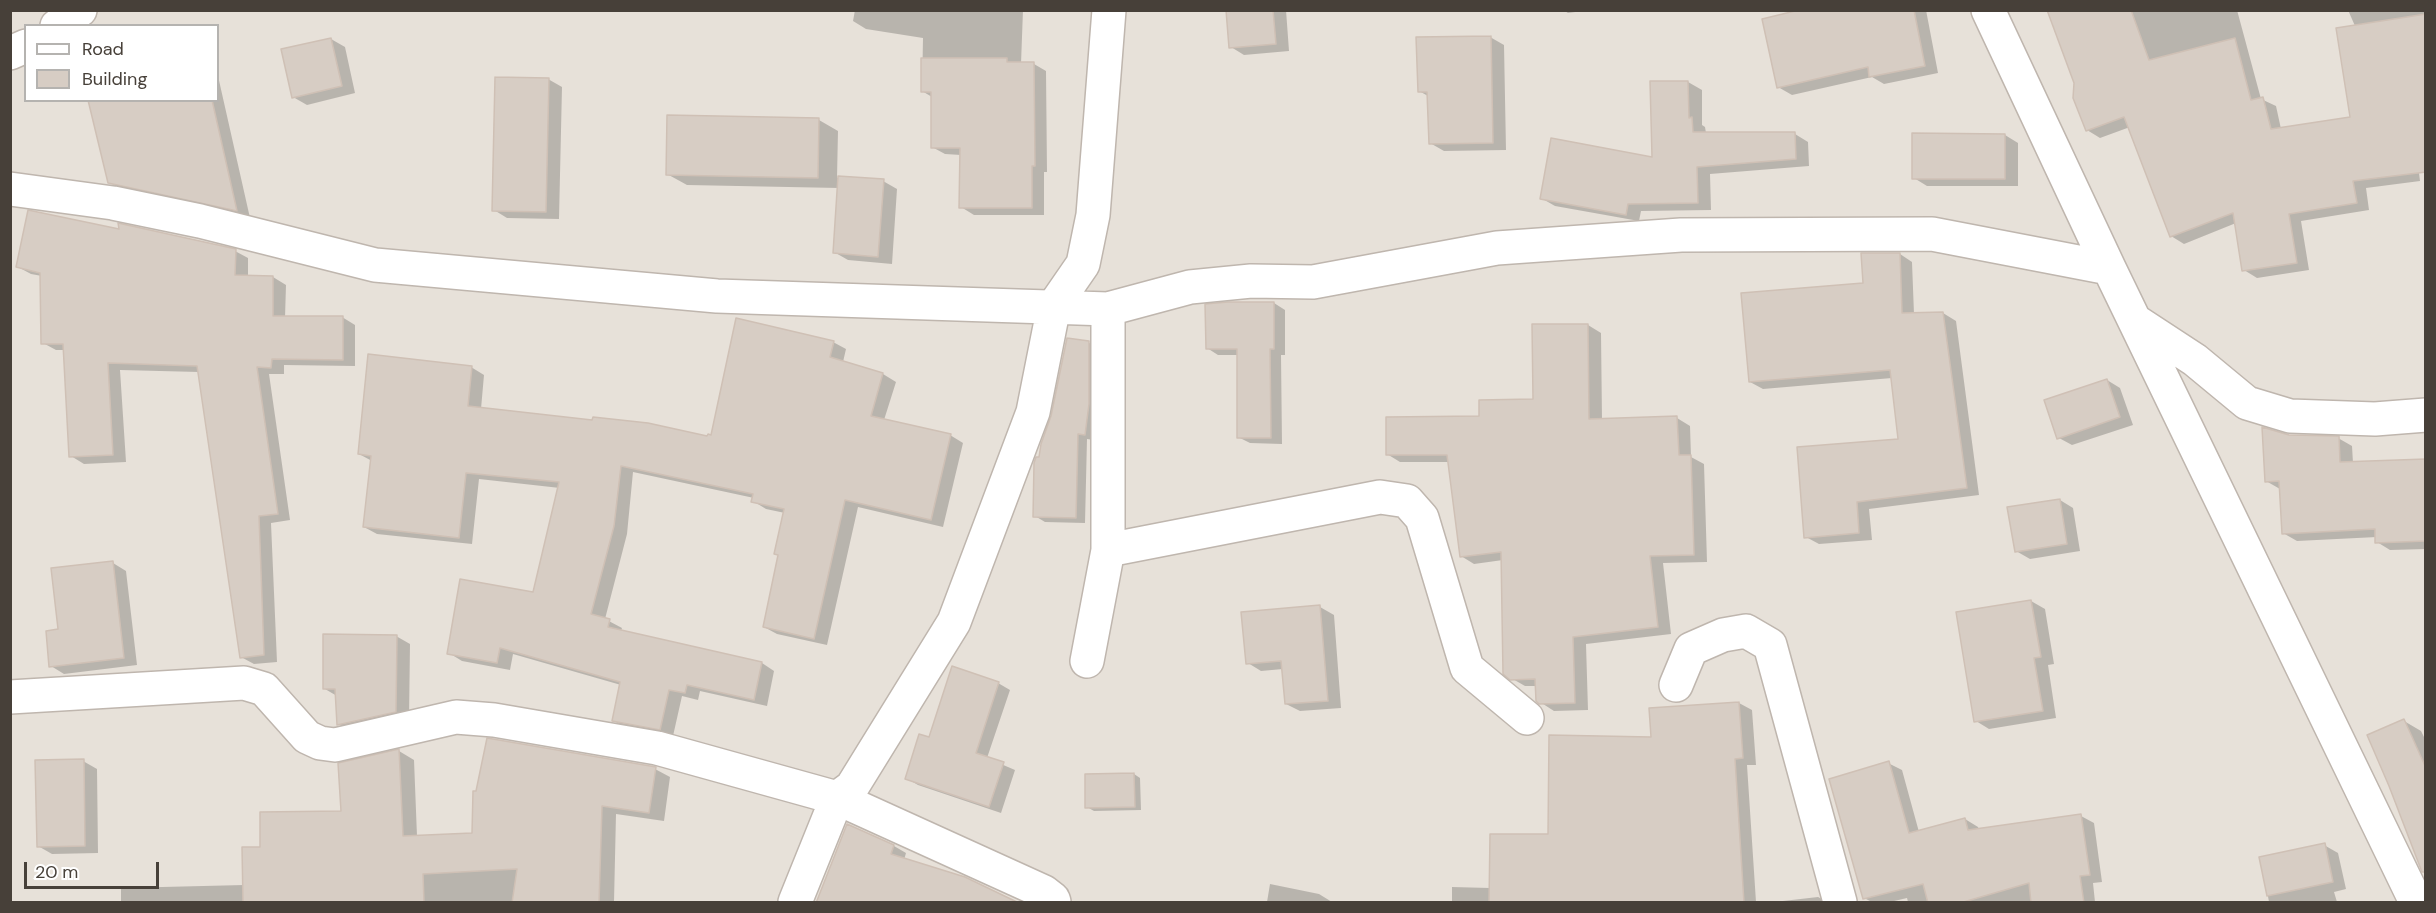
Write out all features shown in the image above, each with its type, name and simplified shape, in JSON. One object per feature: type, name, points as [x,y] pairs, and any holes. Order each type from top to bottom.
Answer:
[{"type":"street","points":[[60,24],[80,10]]},
{"type":"street","points":[[795,903],[837,798],[852,787],[954,622],[1033,412],[1054,306],[1083,264],[1093,214],[1108,10]]},
{"type":"street","points":[[1988,10],[2109,268],[2416,903]]},
{"type":"street","points":[[10,53],[24,47]]},
{"type":"street","points":[[10,189],[114,203],[375,266],[717,296],[1108,309],[1190,287],[1251,281],[1313,282],[1497,248],[1680,235],[1932,234],[2109,268]]},
{"type":"street","points":[[1087,661],[1108,550],[1108,309]]},
{"type":"street","points":[[2136,321],[2195,360],[2247,404],[2290,416],[2375,418],[2426,415]]},
{"type":"street","points":[[1108,550],[1380,497],[1407,501],[1422,518],[1467,668],[1527,718]]},
{"type":"street","points":[[1676,685],[1691,649],[1723,635],[1746,631],[1770,645],[1840,903]]},
{"type":"street","points":[[10,697],[244,683],[264,689],[307,737],[320,743],[335,745],[456,717],[494,720],[657,748],[837,798],[1044,892],[1053,899],[1054,903]]},
{"type":"shaded area","points":[[11,11],[2425,11],[2425,902],[11,902]]},
{"type":"building","points":[[1226,10],[1273,10],[1276,44],[1229,48]]},
{"type":"building","points":[[1799,10],[1914,10],[1925,66],[1869,77],[1868,67],[1777,88],[1762,19]]},
{"type":"building","points":[[2047,10],[2131,10],[2149,60],[2235,38],[2251,100],[2263,97],[2271,129],[2350,117],[2336,28],[2426,14],[2426,172],[2353,181],[2357,203],[2289,214],[2297,263],[2242,271],[2233,213],[2170,237],[2124,117],[2086,131],[2073,98],[2074,83]]},
{"type":"building","points":[[1491,36],[1493,143],[1429,144],[1427,92],[1418,92],[1416,37]]},
{"type":"building","points":[[331,38],[342,86],[292,98],[281,49]]},
{"type":"building","points":[[921,58],[1007,58],[1007,62],[1034,62],[1035,166],[1032,166],[1032,208],[959,208],[960,148],[931,148],[931,92],[921,92]]},
{"type":"building","points":[[495,77],[549,78],[546,212],[492,211]]},
{"type":"building","points":[[1650,81],[1688,81],[1689,118],[1692,117],[1693,132],[1795,132],[1796,159],[1697,167],[1698,203],[1628,204],[1626,215],[1540,199],[1551,138],[1652,157]]},
{"type":"building","points":[[88,102],[212,102],[237,211],[108,183]]},
{"type":"building","points":[[667,115],[819,118],[818,178],[666,175]]},
{"type":"building","points":[[1912,133],[2005,134],[2005,179],[1912,179]]},
{"type":"building","points":[[838,176],[884,179],[878,257],[833,253]]},
{"type":"building","points":[[28,210],[119,229],[118,223],[236,249],[235,275],[273,276],[273,316],[343,316],[343,360],[272,359],[271,368],[257,367],[278,514],[259,516],[264,655],[240,658],[197,366],[108,363],[113,455],[69,457],[63,344],[41,344],[40,273],[16,267]]},
{"type":"building","points":[[1861,253],[1900,253],[1902,313],[1943,312],[1967,488],[1857,502],[1859,533],[1804,538],[1797,447],[1898,439],[1890,370],[1749,382],[1741,293],[1863,283]]},
{"type":"building","points":[[1274,302],[1274,349],[1270,349],[1271,438],[1237,438],[1237,349],[1206,349],[1205,304]]},
{"type":"building","points":[[736,318],[834,341],[830,357],[883,373],[871,416],[951,434],[931,520],[845,500],[814,639],[763,627],[778,555],[774,554],[784,509],[751,502],[753,494],[621,466],[614,526],[591,614],[610,619],[608,627],[762,662],[754,700],[687,685],[685,693],[669,690],[660,730],[612,721],[620,682],[500,648],[497,663],[447,654],[460,579],[533,592],[559,482],[466,473],[459,538],[363,527],[371,456],[358,454],[368,354],[472,366],[468,406],[592,420],[593,417],[648,423],[707,436],[711,435]]},
{"type":"building","points":[[1532,324],[1588,324],[1589,419],[1677,416],[1679,455],[1691,455],[1694,555],[1650,556],[1658,627],[1573,637],[1575,703],[1539,704],[1536,701],[1535,679],[1510,680],[1503,674],[1501,552],[1460,557],[1447,455],[1386,455],[1386,417],[1479,416],[1479,400],[1533,399]]},
{"type":"building","points":[[1067,338],[1089,341],[1089,404],[1085,435],[1078,434],[1076,518],[1033,517],[1034,463],[1036,457],[1039,457],[1051,416]]},
{"type":"building","points":[[2107,379],[2120,417],[2057,439],[2044,400]]},
{"type":"building","points":[[2262,427],[2289,435],[2339,436],[2340,462],[2426,459],[2426,541],[2375,543],[2375,529],[2282,534],[2279,481],[2265,482]]},
{"type":"building","points":[[2060,499],[2067,544],[2015,552],[2007,507]]},
{"type":"building","points":[[113,561],[124,658],[49,667],[46,631],[58,629],[51,568]]},
{"type":"building","points":[[2031,600],[2041,657],[2034,658],[2043,711],[1974,722],[1956,612]]},
{"type":"building","points":[[1320,605],[1328,701],[1285,704],[1281,661],[1246,664],[1241,612]]},
{"type":"building","points":[[323,634],[397,635],[396,712],[337,725],[335,689],[323,689]]},
{"type":"building","points":[[952,666],[999,682],[976,753],[1004,762],[989,807],[905,779],[919,734],[929,737]]},
{"type":"building","points":[[1739,702],[1743,758],[1735,759],[1744,903],[1489,903],[1490,834],[1548,834],[1549,735],[1651,737],[1649,708]]},
{"type":"building","points":[[2404,719],[2426,768],[2426,872],[2422,872],[2367,735]]},
{"type":"building","points":[[487,738],[656,767],[649,813],[602,806],[599,903],[512,903],[517,869],[423,874],[424,903],[243,903],[242,847],[260,847],[260,812],[341,811],[338,763],[399,749],[403,836],[472,833],[473,791],[476,791]]},
{"type":"building","points":[[84,759],[85,846],[37,847],[35,760]]},
{"type":"building","points":[[1889,761],[1909,833],[1965,818],[1968,830],[2081,814],[2090,875],[2080,876],[2084,903],[2031,903],[2029,883],[1960,903],[1928,903],[1923,884],[1863,899],[1829,779]]},
{"type":"building","points":[[1134,773],[1135,807],[1085,808],[1085,774]]},
{"type":"building","points":[[847,824],[894,845],[891,854],[965,877],[1019,903],[816,903]]},
{"type":"building","points":[[2325,843],[2333,882],[2267,896],[2259,857]]}]
